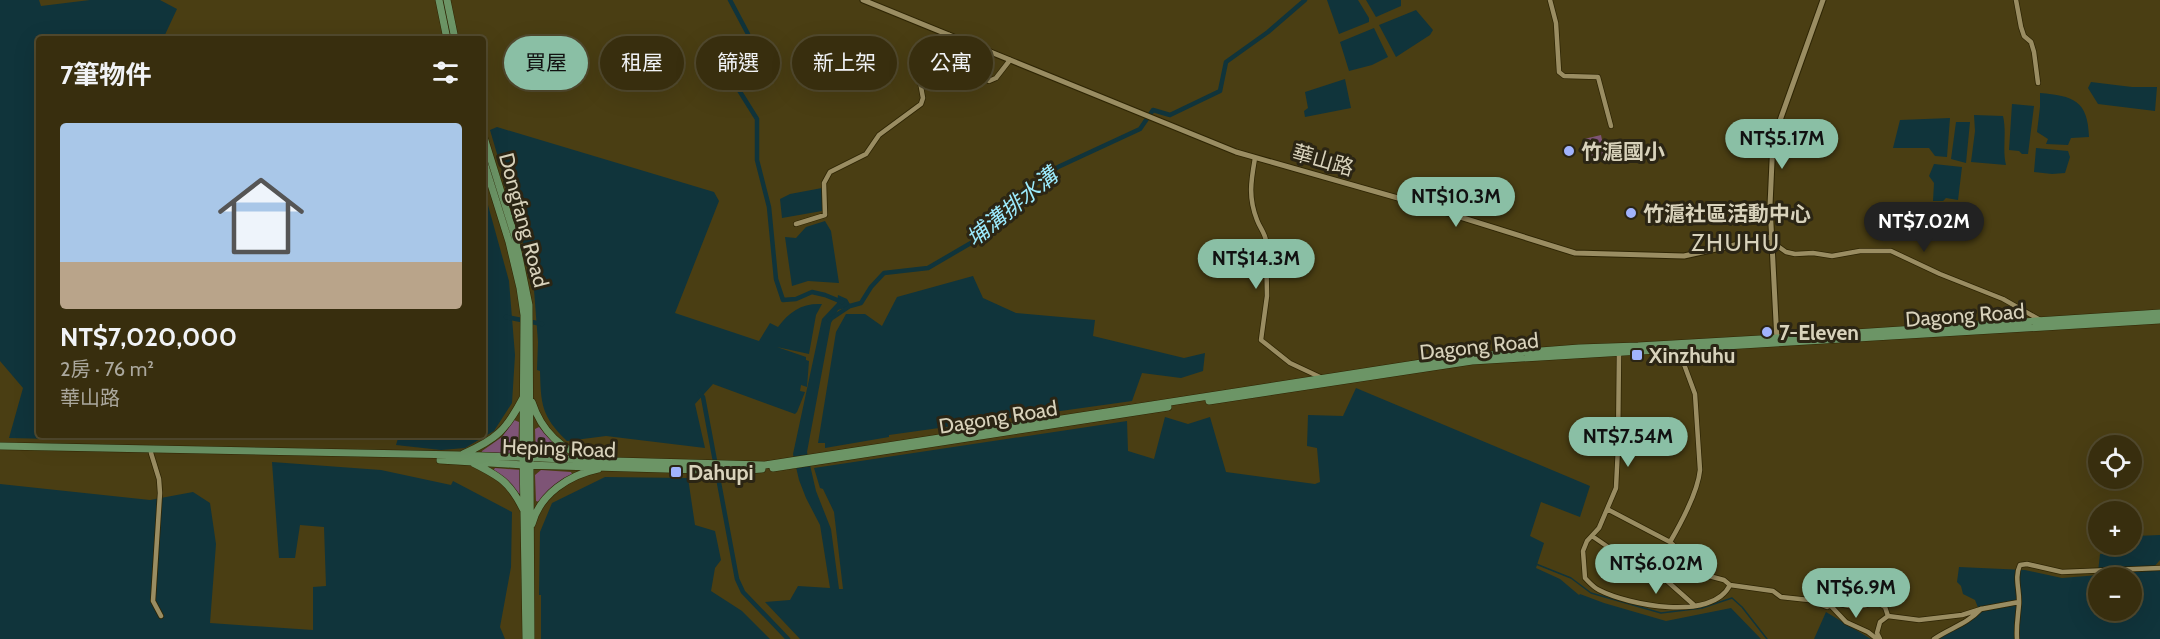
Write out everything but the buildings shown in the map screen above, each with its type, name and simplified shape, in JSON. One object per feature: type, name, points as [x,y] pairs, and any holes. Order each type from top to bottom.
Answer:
[{"type":"main road","points":[[439,0],[446,36]]},
{"type":"main road","points":[[447,0],[454,36]]},
{"type":"main road","name":"Dongfang Road","points":[[486,144],[515,237],[527,288],[530,317],[526,395]]},
{"type":"main road","name":"Dongfang Road","points":[[486,169],[509,242],[524,315],[531,639]]},
{"type":"main road","name":"Dagong Road","points":[[1138,409],[1323,378],[1339,379],[1460,357],[1500,353],[1777,341],[2160,313]]},
{"type":"main road","name":"Dagong Road","points":[[2042,323],[2160,320]]},
{"type":"main road","name":"Dagong Road","points":[[793,463],[1138,409],[1472,361],[1678,346]]},
{"type":"main road","points":[[461,455],[498,435],[510,422],[526,395]]},
{"type":"main road","points":[[526,395],[540,422],[553,438],[568,449],[587,458],[614,464]]},
{"type":"main road","name":"Heping Road","points":[[0,448],[461,455],[527,462]]},
{"type":"main road","name":"Heping Road","points":[[0,448],[716,467],[793,463]]},
{"type":"main road","points":[[468,461],[505,480],[525,514]]},
{"type":"main road","name":"Dongfang Road","points":[[526,639],[527,462]]},
{"type":"main road","points":[[530,533],[533,520],[541,505],[562,484],[575,475],[614,464]]},
{"type":"street","name":"華山路","points":[[862,0],[874,2],[1141,115],[1255,158],[1412,202],[1575,253],[1684,256],[1772,239]]},
{"type":"street","points":[[1550,0],[1556,23],[1557,69],[1564,76],[1599,77],[1611,126]]},
{"type":"street","points":[[1777,341],[1770,181],[1773,140],[1824,0]]},
{"type":"street","points":[[2016,0],[2024,36],[2031,42],[2034,52],[2038,83]]},
{"type":"street","points":[[993,79],[1010,60]]},
{"type":"street","points":[[796,224],[825,215],[824,183],[830,172],[866,154],[879,135],[916,109],[924,98],[922,90]]},
{"type":"street","points":[[1255,158],[1250,193],[1257,221],[1265,234],[1267,274],[1267,296],[1261,340],[1290,363],[1323,378]]},
{"type":"street","points":[[1772,239],[1786,252],[1795,254],[1813,253],[1832,256],[1860,251],[1891,251],[1940,274],[2003,299],[2042,323]]},
{"type":"street","points":[[1670,542],[1685,513],[1700,470],[1695,394],[1678,346]]},
{"type":"street","points":[[1619,352],[1616,488],[1599,528],[1587,541],[1582,555],[1585,578],[1599,590],[1644,604],[1678,609],[1718,599],[1730,585]]},
{"type":"street","points":[[150,453],[159,478],[153,601],[161,616]]},
{"type":"street","points":[[1607,509],[1670,542],[1705,575],[1724,580],[1730,585],[1773,591],[1781,597],[1809,600],[1827,607],[1834,604],[1852,608],[1863,607],[1876,602],[1884,607],[1888,616]]},
{"type":"street","points":[[1592,537],[1627,560],[1667,581],[1694,605]]},
{"type":"street","points":[[2017,639],[2016,624],[2019,602],[2017,573],[2023,564],[2062,572],[2160,568]]},
{"type":"street","points":[[1834,604],[1837,597]]},
{"type":"street","points":[[1879,639],[1877,633],[1881,620],[1888,616],[1919,620],[1962,615],[2019,602]]},
{"type":"street","points":[[1834,604],[1846,622],[1879,639]]},
{"type":"street","points":[[1934,639],[1969,621],[1981,609]]},
{"type":"shaded area","points":[[1601,135],[1606,159],[1589,163],[1584,139]]},
{"type":"shaded area","points":[[514,420],[519,422],[518,456],[481,454],[502,437]]},
{"type":"shaded area","points":[[539,427],[554,444],[568,454],[567,458],[536,457],[535,429]]},
{"type":"shaded area","points":[[495,468],[521,470],[522,492],[519,494],[493,471]]},
{"type":"shaded area","points":[[541,470],[571,472],[572,474],[539,502],[536,501],[535,475]]},
{"type":"water","points":[[0,0],[39,0],[41,6],[90,0],[160,0],[177,9],[164,36],[36,36],[36,438],[53,439],[9,438],[23,388],[0,361]]},
{"type":"water","points":[[1327,0],[1358,0],[1369,22],[1339,34]]},
{"type":"water","points":[[1366,0],[1401,0],[1401,6],[1376,17]]},
{"type":"water","points":[[1416,10],[1433,30],[1430,35],[1396,57],[1379,25]]},
{"type":"water","points":[[1374,28],[1388,57],[1372,65],[1349,71],[1340,42]]},
{"type":"water","points":[[1345,79],[1351,108],[1305,117],[1304,111],[1308,108],[1305,92]]},
{"type":"water","points":[[2091,82],[2132,87],[2157,87],[2155,111],[2098,104],[2088,88]]},
{"type":"water","points":[[2040,93],[2070,98],[2076,102],[2086,115],[2089,137],[2071,138],[2068,145],[2046,144],[2048,139],[2037,132]]},
{"type":"water","points":[[2012,104],[2034,106],[2028,154],[2009,150]]},
{"type":"water","points":[[1974,115],[2003,116],[2006,165],[1971,162],[1975,131]]},
{"type":"water","points":[[1950,118],[1947,157],[1935,156],[1929,148],[1893,148],[1900,120]]},
{"type":"water","points":[[1956,122],[1970,122],[1966,163],[1951,159]]},
{"type":"water","points":[[497,127],[714,192],[719,201],[675,313],[759,341],[770,323],[778,327],[797,309],[822,304],[816,315],[809,354],[777,347],[806,357],[809,361],[807,387],[801,385],[800,391],[805,392],[797,412],[795,414],[713,384],[695,404],[705,448],[606,436],[567,441],[547,417],[542,401],[540,371],[537,370],[538,342],[533,277],[490,130]]},
{"type":"water","points":[[2036,148],[2068,151],[2070,157],[2065,173],[2034,172]]},
{"type":"water","points":[[1934,164],[1962,167],[1958,200],[1946,198],[1943,201],[1933,201],[1934,183],[1929,176]]},
{"type":"water","points":[[822,188],[822,211],[782,218],[780,199],[790,194]]},
{"type":"water","points":[[486,198],[509,281],[515,355],[512,403],[494,431],[486,436]]},
{"type":"water","points":[[825,221],[831,231],[839,283],[808,281],[792,286],[785,237],[796,238],[806,227]]},
{"type":"water","points":[[973,276],[983,298],[1016,313],[1095,320],[1093,336],[1184,358],[1205,353],[1203,371],[1181,378],[1142,373],[1132,401],[889,435],[889,437],[825,448],[825,443],[818,443],[836,332],[846,314],[865,314],[882,326],[897,297]]},
{"type":"water","points":[[838,295],[847,299],[851,306],[838,310],[831,323],[807,452],[816,491],[831,529],[839,589],[843,589],[834,512],[823,489],[820,488],[814,468],[1127,421],[1128,451],[1154,459],[1165,417],[1188,424],[1210,417],[1226,472],[1315,484],[1320,482],[1317,448],[1307,446],[1308,415],[1343,416],[1356,388],[1590,486],[1580,517],[1541,502],[1530,536],[1544,543],[1536,568],[1560,579],[1579,595],[1666,621],[1731,608],[1761,639],[800,639],[765,602],[790,600],[798,586],[830,588],[820,525],[799,480],[793,454],[822,319],[837,303]]},
{"type":"water","points":[[398,438],[482,438],[465,448],[441,450],[396,445]]},
{"type":"water","points":[[272,462],[381,470],[451,485],[453,481],[512,512],[511,567],[500,627],[505,639],[0,639],[0,484],[150,500],[193,492],[210,503],[216,544],[210,623],[313,630],[313,587],[326,586],[324,527],[300,525],[295,558],[279,558]]},
{"type":"water","points":[[605,477],[688,478],[695,525],[715,531],[721,560],[715,568],[711,591],[742,611],[770,639],[541,639],[540,532],[552,503]]},
{"type":"water","points":[[2160,535],[2160,560],[2153,568],[2099,567],[2100,555],[2142,555],[2142,536]]},
{"type":"water","points":[[1959,567],[2025,570],[2062,578],[2088,576],[2088,621],[2142,621],[2142,571],[2160,570],[2160,639],[1936,639],[1979,610],[1975,600],[1963,594],[1957,582]]},
{"type":"water","points":[[1826,612],[1871,639],[1814,639]]},
{"type":"waterway","points":[[730,0],[748,34],[749,51],[737,87],[757,119],[757,160],[769,207],[776,279],[783,300],[796,299],[812,292],[842,302]]},
{"type":"waterway","name":"埔溝排水溝","points":[[829,320],[850,306],[861,303],[884,273],[928,268],[988,233],[1004,218],[1017,198],[1058,167],[1140,129],[1153,110],[1170,115],[1220,91],[1226,62],[1268,32],[1305,0]]},
{"type":"waterway","points":[[506,317],[542,324]]},
{"type":"waterway","points":[[700,393],[703,397],[737,579],[743,592],[788,639]]},
{"type":"waterway","points":[[1536,564],[1571,578],[1591,593],[1661,613],[1702,608],[1732,598],[1767,639]]},
{"type":"place","name":"竹滬國小","points":[[1569,151]]},
{"type":"place","name":"竹滬社區活動中心","points":[[1631,213]]},
{"type":"place","name":"7-Eleven","points":[[1767,332]]},
{"type":"place","name":"Xinzhuhu","points":[[1637,355]]},
{"type":"place","name":"Dahupi","points":[[676,472]]},
{"type":"district","name":"ZHUHU","points":[[1736,242]]}]
